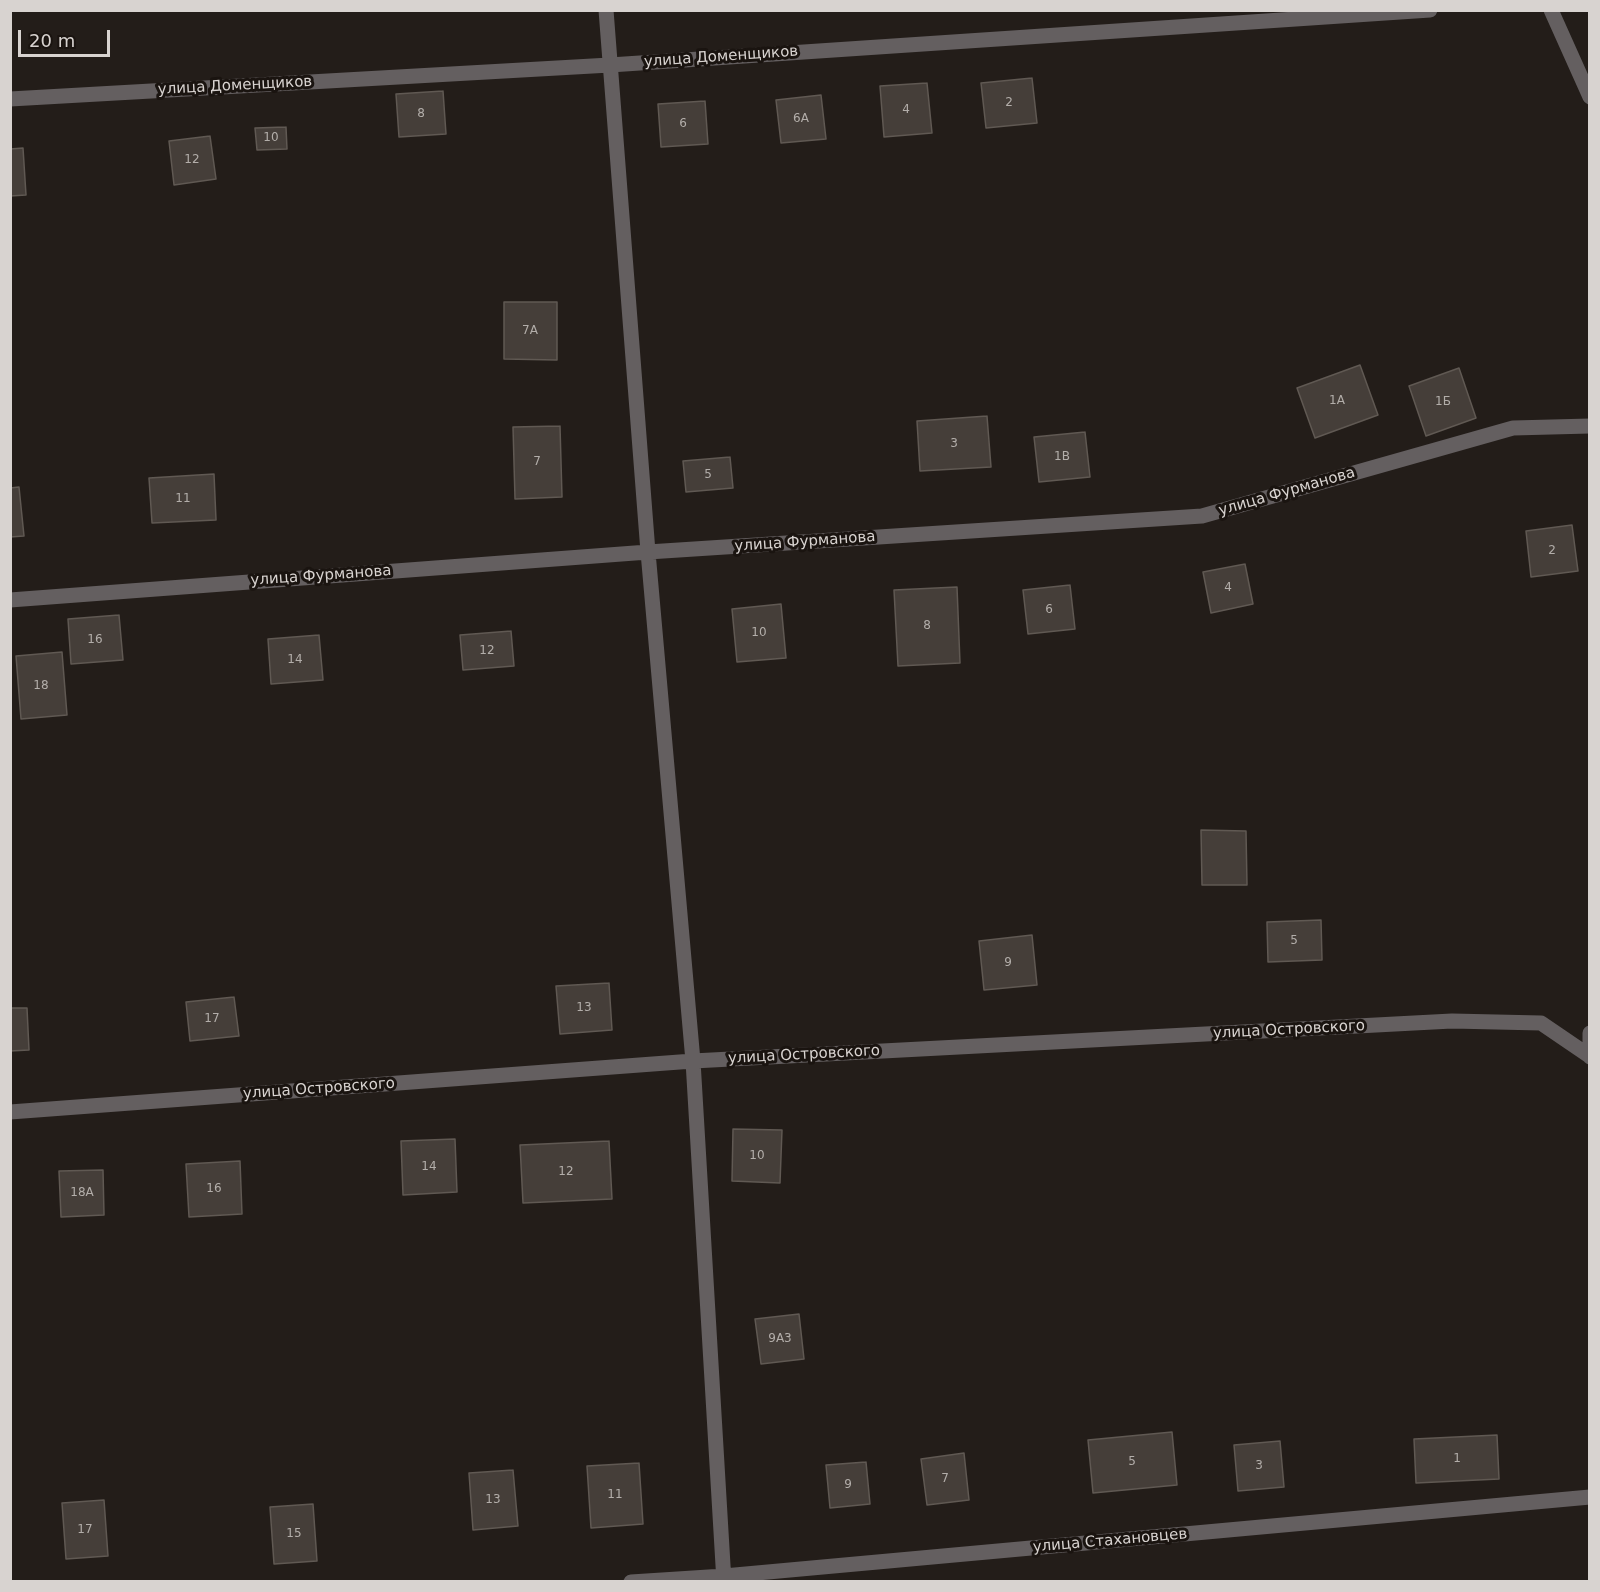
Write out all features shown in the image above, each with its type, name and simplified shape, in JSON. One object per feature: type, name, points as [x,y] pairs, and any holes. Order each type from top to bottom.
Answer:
[{"type":"street","points":[[606,10],[648,552],[693,1061],[724,1579]]},
{"type":"street","name":"улица Доменщиков","points":[[10,99],[610,65],[1430,10]]},
{"type":"street","points":[[1551,10],[1590,97]]},
{"type":"street","name":"улица Фурманова","points":[[10,600],[648,552],[1202,516],[1513,428],[1590,426]]},
{"type":"street","name":"улица Островского","points":[[10,1112],[693,1061],[1452,1022],[1540,1023],[1589,1056]]},
{"type":"street","points":[[1589,1056],[1590,1033]]},
{"type":"street","name":"улица Стахановцев","points":[[631,1581],[724,1579],[1590,1497]]},
{"type":"building","points":[[1032,78],[1037,123],[986,128],[981,83]]},
{"type":"building","points":[[927,83],[932,133],[884,137],[880,86]]},
{"type":"building","points":[[443,91],[446,134],[399,137],[396,94]]},
{"type":"building","points":[[821,95],[826,139],[781,143],[776,100]]},
{"type":"building","points":[[705,101],[708,144],[661,147],[658,104]]},
{"type":"building","points":[[286,127],[287,149],[257,150],[255,128]]},
{"type":"building","points":[[210,136],[216,179],[174,185],[169,141]]},
{"type":"building","points":[[23,148],[26,195],[10,196],[10,149]]},
{"type":"building","points":[[504,302],[557,302],[557,360],[504,359]]},
{"type":"building","points":[[1360,365],[1378,415],[1315,438],[1297,388]]},
{"type":"building","points":[[1459,368],[1476,418],[1426,436],[1409,386]]},
{"type":"building","points":[[987,416],[991,467],[920,471],[917,421]]},
{"type":"building","points":[[560,426],[562,497],[515,499],[513,427]]},
{"type":"building","points":[[1085,432],[1090,477],[1039,482],[1034,437]]},
{"type":"building","points":[[730,457],[733,488],[686,492],[683,461]]},
{"type":"building","points":[[214,474],[216,520],[152,523],[149,478]]},
{"type":"building","points":[[19,487],[24,536],[10,537],[10,488]]},
{"type":"building","points":[[1572,525],[1578,571],[1531,577],[1526,531]]},
{"type":"building","points":[[1245,564],[1253,604],[1211,613],[1203,572]]},
{"type":"building","points":[[1070,585],[1075,629],[1028,634],[1023,590]]},
{"type":"building","points":[[957,587],[960,663],[898,666],[894,590]]},
{"type":"building","points":[[781,604],[786,658],[737,662],[732,609]]},
{"type":"building","points":[[119,615],[123,660],[71,664],[68,619]]},
{"type":"building","points":[[511,631],[514,666],[463,670],[460,635]]},
{"type":"building","points":[[319,635],[323,680],[271,684],[268,639]]},
{"type":"building","points":[[62,652],[67,715],[21,719],[16,656]]},
{"type":"building","points":[[1201,830],[1246,831],[1247,885],[1202,885]]},
{"type":"building","points":[[1321,920],[1322,960],[1268,962],[1267,922]]},
{"type":"building","points":[[1032,935],[1037,985],[984,990],[979,941]]},
{"type":"building","points":[[609,983],[612,1030],[560,1034],[556,986]]},
{"type":"building","points":[[234,997],[239,1036],[190,1041],[186,1002]]},
{"type":"building","points":[[10,1008],[27,1008],[29,1050],[10,1051]]},
{"type":"building","points":[[733,1129],[782,1130],[780,1183],[732,1181]]},
{"type":"building","points":[[455,1139],[457,1192],[403,1195],[401,1141]]},
{"type":"building","points":[[609,1141],[612,1199],[523,1203],[520,1145]]},
{"type":"building","points":[[240,1161],[242,1214],[189,1217],[186,1164]]},
{"type":"building","points":[[103,1170],[104,1215],[61,1217],[59,1171]]},
{"type":"building","points":[[799,1314],[804,1359],[761,1364],[755,1319]]},
{"type":"building","points":[[1172,1432],[1177,1485],[1093,1493],[1088,1440]]},
{"type":"building","points":[[1497,1435],[1499,1479],[1416,1483],[1414,1439]]},
{"type":"building","points":[[1280,1441],[1284,1487],[1238,1491],[1234,1445]]},
{"type":"building","points":[[964,1453],[969,1500],[927,1505],[921,1459]]},
{"type":"building","points":[[866,1462],[870,1504],[830,1508],[826,1465]]},
{"type":"building","points":[[639,1463],[643,1524],[591,1528],[587,1466]]},
{"type":"building","points":[[513,1470],[518,1526],[473,1530],[469,1473]]},
{"type":"building","points":[[104,1500],[108,1556],[66,1559],[62,1503]]},
{"type":"building","points":[[313,1504],[317,1561],[274,1564],[270,1507]]}]
